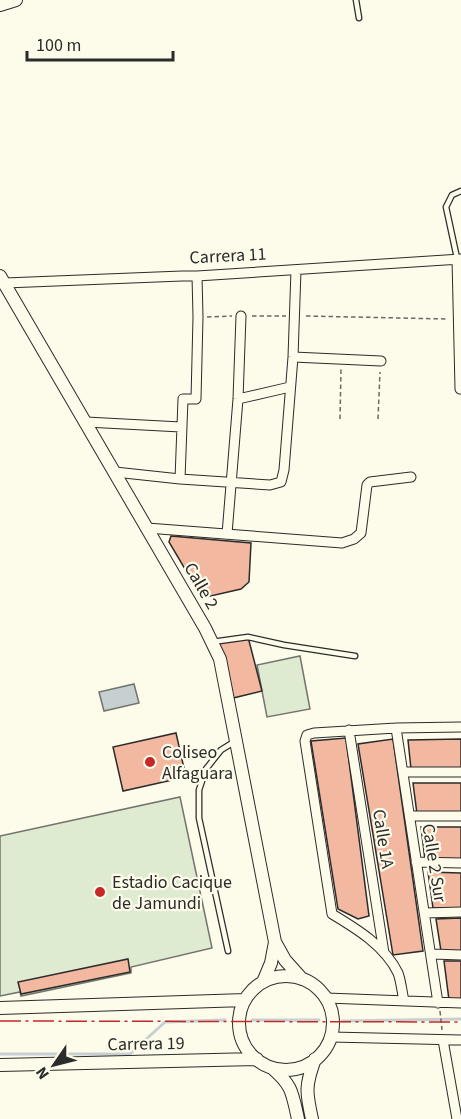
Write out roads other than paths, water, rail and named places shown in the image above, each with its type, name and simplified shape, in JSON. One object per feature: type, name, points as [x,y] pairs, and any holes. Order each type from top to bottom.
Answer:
[{"type":"main road","name":"Calle 2","points":[[2,282],[115,472],[205,628],[220,659],[276,942],[285,960],[302,979]]},
{"type":"main road","name":"Calle 2","points":[[263,982],[272,963],[276,942]]},
{"type":"main road","points":[[271,1067],[283,1070],[306,1065],[323,1052],[331,1037],[333,1021],[326,998],[318,988],[302,979],[281,976],[263,982],[250,992],[239,1019],[240,1032],[248,1050],[284,1078],[292,1092],[298,1119]]},
{"type":"main road","points":[[0,1008],[245,1000]]},
{"type":"main road","name":"Carrera 19","points":[[0,1065],[257,1059]]},
{"type":"main road","points":[[312,1119],[307,1088],[308,1077],[315,1059]]},
{"type":"street","name":"Carrera 11","points":[[2,282],[197,276],[459,259]]},
{"type":"street","points":[[459,259],[460,389]]},
{"type":"street","points":[[115,472],[270,485],[281,482],[291,387],[296,270]]},
{"type":"street","points":[[180,479],[183,399],[196,399],[197,276]]},
{"type":"street","points":[[226,534],[238,399],[241,316]]},
{"type":"street","points":[[293,357],[381,361]]},
{"type":"street","points":[[238,399],[291,387]]},
{"type":"street","points":[[86,422],[181,427]]},
{"type":"street","points":[[147,528],[342,543],[361,534],[367,484],[411,477]]},
{"type":"street","points":[[404,1001],[398,974],[384,953],[358,930],[332,914],[305,741],[307,735],[349,730],[461,727]]},
{"type":"street","name":"Calle 2 Sur","points":[[396,728],[438,1003]]},
{"type":"street","name":"Calle 1A","points":[[349,730],[384,953]]},
{"type":"street","points":[[403,772],[461,772]]},
{"type":"street","points":[[410,816],[461,816]]},
{"type":"street","points":[[416,862],[461,863]]},
{"type":"street","points":[[425,913],[461,912]]},
{"type":"street","points":[[432,954],[461,955]]},
{"type":"street","points":[[326,998],[461,1003]]},
{"type":"street","points":[[331,1037],[443,1036],[461,1040]]},
{"type":"street","points":[[443,1036],[457,1119]]},
{"type":"lane","points":[[356,0],[359,18]]},
{"type":"lane","points":[[459,259],[446,207],[452,195],[461,191]]},
{"type":"lane","points":[[212,642],[248,637],[355,656]]},
{"type":"lane","points":[[228,951],[199,818],[199,790],[206,769],[221,750],[237,740]]},
{"type":"waterway","points":[[342,1021],[461,1019]]},
{"type":"waterway","points":[[0,1054],[130,1054],[165,1022],[225,1020]]},
{"type":"waterway","points":[[252,1020],[319,1020]]},
{"type":"place","name":"Coliseo Alfaguara","points":[[150,762]]},
{"type":"place","name":"Estadio Cacique de Jamundi","points":[[100,892]]}]
